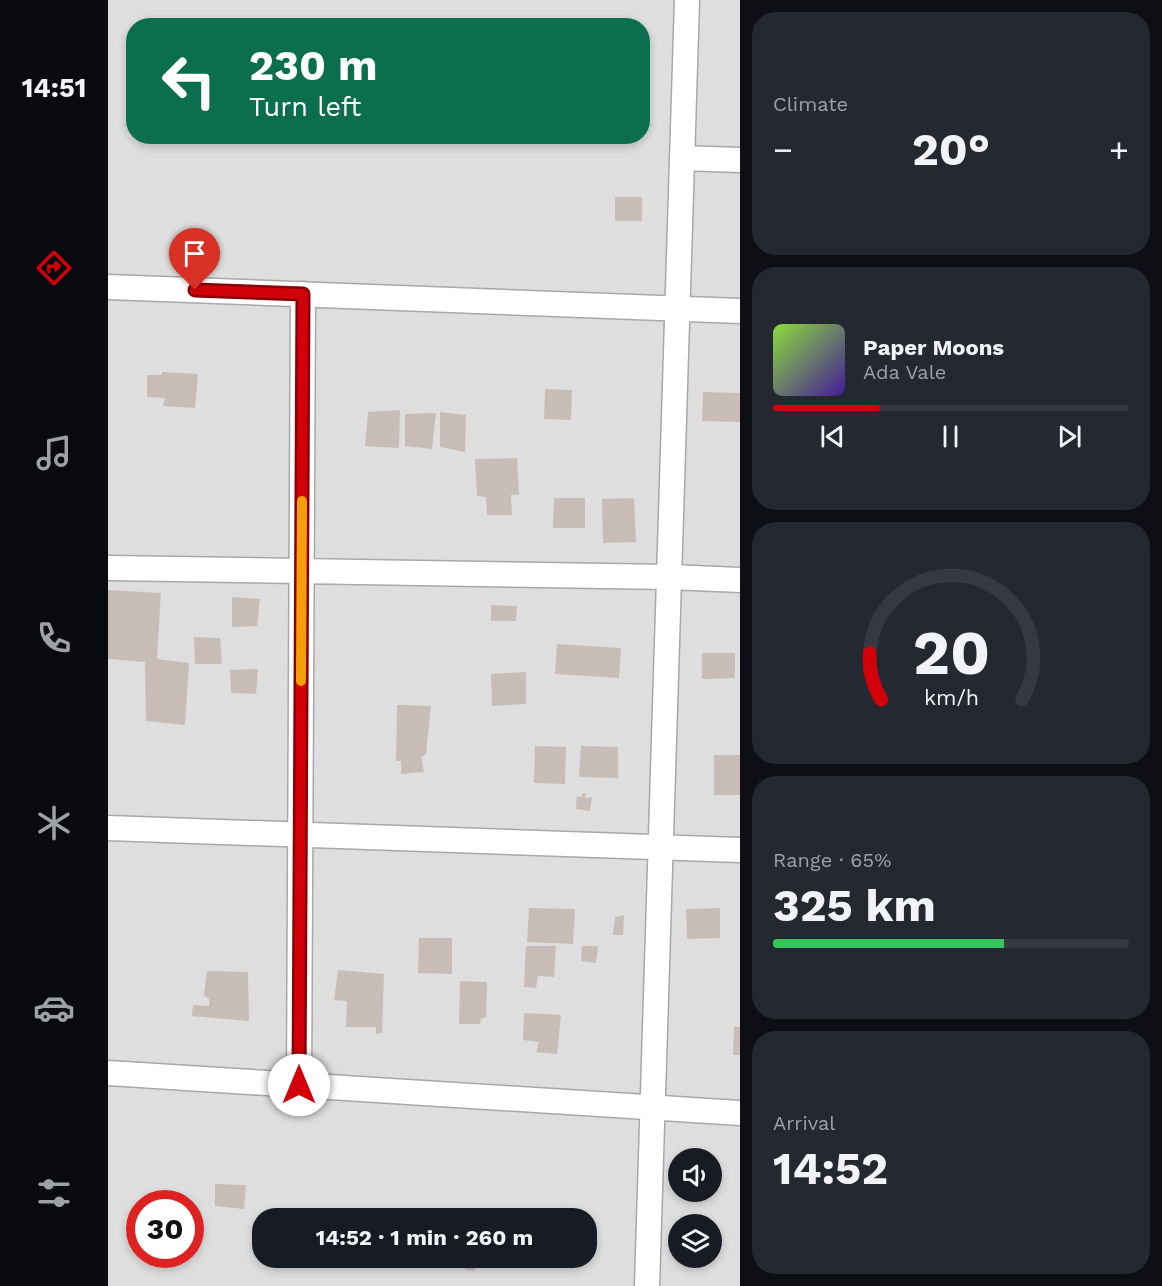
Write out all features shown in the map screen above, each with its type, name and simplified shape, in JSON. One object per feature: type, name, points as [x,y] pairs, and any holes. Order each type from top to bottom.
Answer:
[{"type":"street","points":[[647,1286],[687,0]]},
{"type":"street","points":[[682,158],[740,160]]},
{"type":"street","points":[[108,287],[740,311]]},
{"type":"street","points":[[299,1085],[303,294]]},
{"type":"street","points":[[108,568],[740,580]]},
{"type":"street","points":[[108,828],[740,850]]},
{"type":"street","points":[[108,1073],[740,1113]]},
{"type":"shaded area","points":[[108,0],[740,0],[740,1286],[108,1286]]},
{"type":"building","points":[[615,197],[642,197],[642,221],[615,221]]},
{"type":"building","points":[[162,372],[198,374],[195,408],[163,406],[165,398],[147,397],[147,375],[161,375]]},
{"type":"building","points":[[545,389],[572,390],[571,420],[544,419]]},
{"type":"building","points":[[703,392],[740,393],[740,422],[702,421]]},
{"type":"building","points":[[400,410],[399,448],[365,446],[368,412]]},
{"type":"building","points":[[440,412],[466,415],[465,452],[440,447]]},
{"type":"building","points":[[436,413],[432,449],[405,446],[405,414]]},
{"type":"building","points":[[517,458],[519,494],[511,495],[512,515],[487,515],[486,497],[477,496],[475,459]]},
{"type":"building","points":[[554,498],[585,498],[585,528],[553,528]]},
{"type":"building","points":[[634,498],[636,542],[603,543],[602,499]]},
{"type":"building","points":[[108,590],[161,593],[157,659],[189,663],[185,725],[146,721],[145,662],[108,659]]},
{"type":"building","points":[[232,597],[260,599],[257,626],[232,627]]},
{"type":"building","points":[[491,605],[517,606],[516,621],[491,621]]},
{"type":"building","points":[[194,637],[220,638],[222,664],[195,664]]},
{"type":"building","points":[[557,644],[621,648],[619,678],[555,674]]},
{"type":"building","points":[[702,653],[735,653],[735,678],[702,679]]},
{"type":"building","points":[[258,669],[256,694],[231,693],[230,670]]},
{"type":"building","points":[[526,672],[526,704],[492,706],[491,674]]},
{"type":"building","points":[[397,705],[431,706],[426,754],[421,757],[424,772],[401,774],[401,761],[396,761]]},
{"type":"building","points":[[535,746],[566,747],[565,784],[534,783]]},
{"type":"building","points":[[581,746],[618,747],[618,778],[579,777]]},
{"type":"building","points":[[714,755],[740,755],[740,795],[714,795]]},
{"type":"building","points":[[582,793],[586,794],[585,798],[592,797],[590,811],[576,809],[577,796],[582,797]]},
{"type":"building","points":[[529,908],[575,909],[573,944],[527,942]]},
{"type":"building","points":[[720,908],[720,938],[687,939],[686,909]]},
{"type":"building","points":[[624,915],[623,935],[613,935],[615,917]]},
{"type":"building","points":[[419,938],[452,938],[452,974],[418,973]]},
{"type":"building","points":[[526,946],[556,946],[554,977],[538,976],[536,988],[524,987]]},
{"type":"building","points":[[582,946],[598,946],[596,963],[581,961]]},
{"type":"building","points":[[338,970],[384,974],[382,1033],[376,1034],[376,1027],[346,1027],[347,1001],[334,1000]]},
{"type":"building","points":[[207,971],[248,972],[249,1021],[192,1016],[193,1005],[209,1006],[209,999],[204,995]]},
{"type":"building","points":[[460,981],[487,982],[486,1017],[481,1019],[480,1024],[459,1024]]},
{"type":"building","points":[[524,1013],[561,1015],[557,1054],[536,1052],[539,1042],[523,1040]]},
{"type":"building","points":[[734,1027],[740,1027],[740,1055],[733,1055]]},
{"type":"building","points":[[215,1184],[246,1185],[244,1209],[215,1206]]},
{"type":"building","points":[[465,1268],[476,1268],[475,1271],[465,1270]]},
{"type":"slow traffic","points":[[301,681],[302,501]]},
{"type":"route","points":[[195,290],[303,294],[299,1085]]}]
